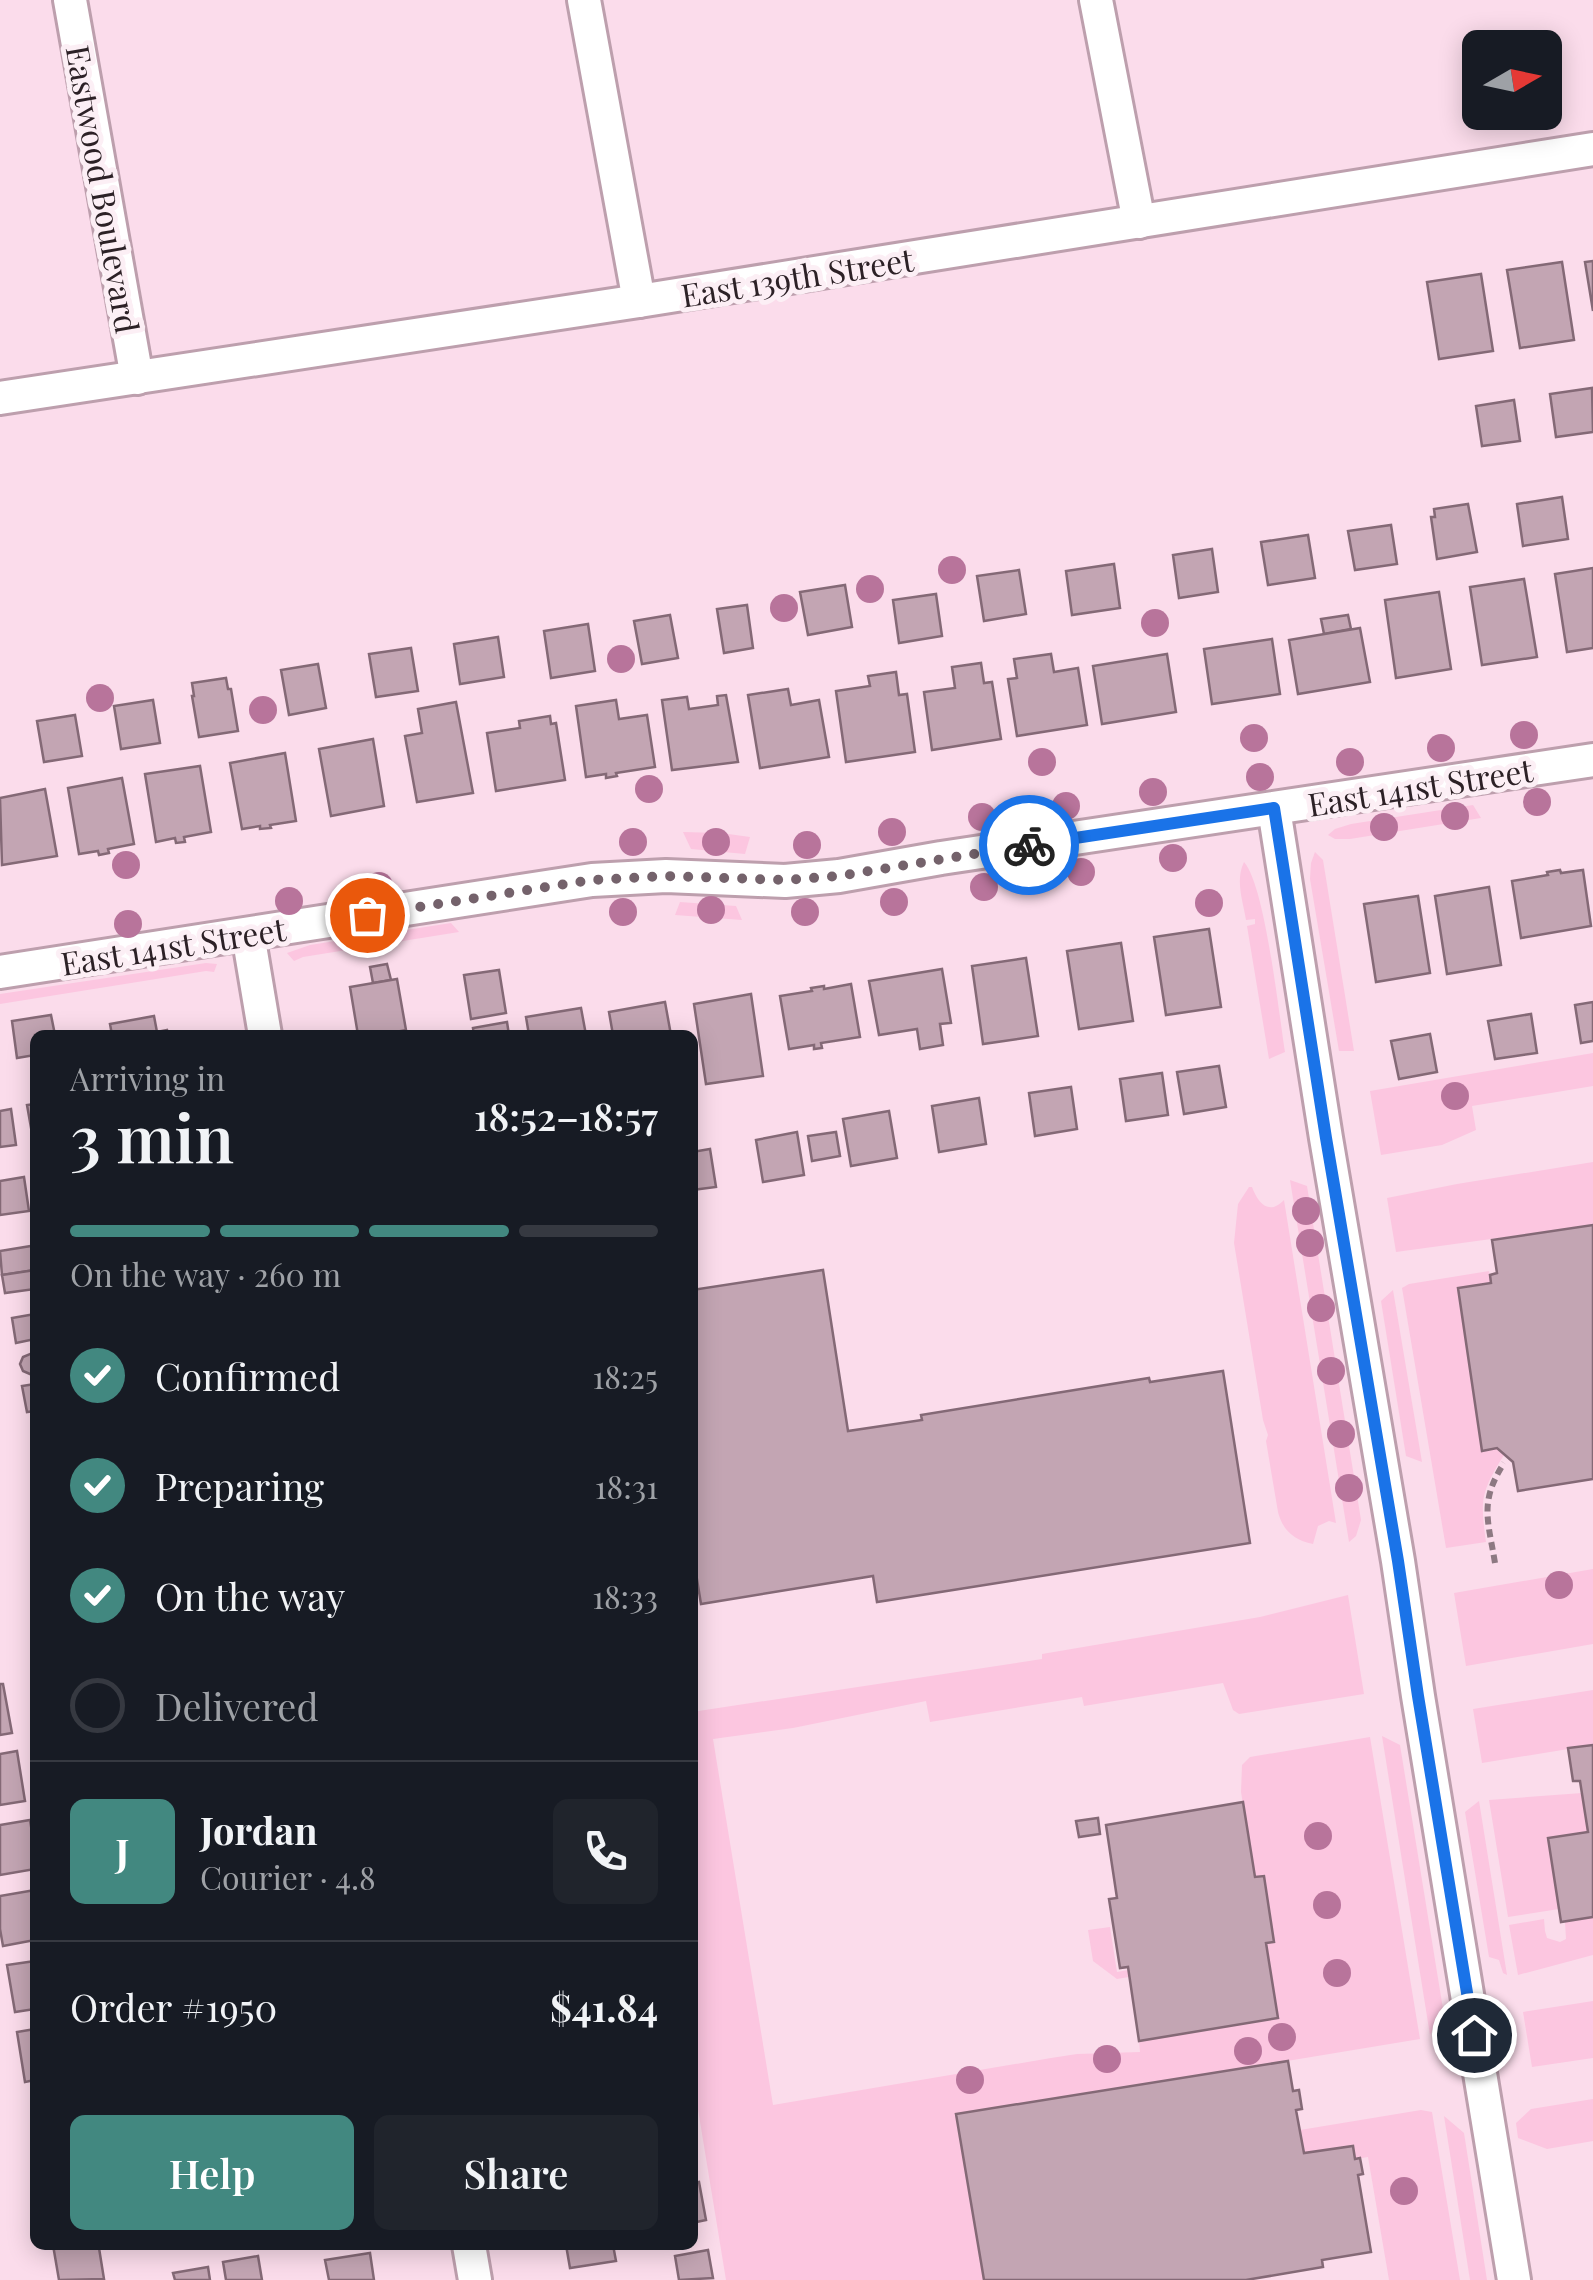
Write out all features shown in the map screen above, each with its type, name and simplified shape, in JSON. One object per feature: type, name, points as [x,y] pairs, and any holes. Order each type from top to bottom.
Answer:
[{"type":"street","name":"Eastwood Boulevard","points":[[70,0],[137,378]]},
{"type":"street","points":[[584,0],[639,301]]},
{"type":"street","points":[[1096,0],[1138,222]]},
{"type":"street","name":"East 139th Street","points":[[0,398],[1593,149]]},
{"type":"street","name":"East 141st Street","points":[[0,972],[592,880],[666,876],[785,880],[839,876],[1593,760]]},
{"type":"street","points":[[1274,808],[1514,2280]]},
{"type":"street","points":[[248,934],[264,1030]]},
{"type":"street","points":[[470,2250],[475,2280]]},
{"type":"path","points":[[1494,1563],[1486,1510],[1491,1485],[1504,1464]]},
{"type":"shaded area","points":[[1473,805],[1481,818],[1350,839],[1328,835],[1351,824]]},
{"type":"shaded area","points":[[683,832],[750,837],[745,854],[691,849]]},
{"type":"shaded area","points":[[1315,852],[1323,860],[1354,1051],[1339,1051],[1310,879]]},
{"type":"shaded area","points":[[1244,862],[1252,875],[1265,922],[1285,1052],[1269,1059],[1247,926],[1255,924],[1255,919],[1246,920],[1240,891]]},
{"type":"shaded area","points":[[680,902],[736,906],[742,920],[675,915]]},
{"type":"shaded area","points":[[451,923],[459,932],[294,961],[287,953],[310,945]]},
{"type":"shaded area","points":[[217,964],[214,972],[0,1004],[0,994]]},
{"type":"shaded area","points":[[1593,1053],[1593,1086],[1472,1106],[1476,1130],[1442,1145],[1381,1155],[1370,1091]]},
{"type":"shaded area","points":[[1593,1162],[1593,1225],[1396,1252],[1387,1198]]},
{"type":"shaded area","points":[[1290,1180],[1307,1186],[1361,1520],[1356,1536],[1349,1542]]},
{"type":"shaded area","points":[[1249,1187],[1269,1207],[1284,1200],[1336,1523],[1329,1521],[1318,1526],[1313,1544],[1290,1534],[1278,1512],[1234,1243],[1238,1204]]},
{"type":"shaded area","points":[[1489,1271],[1491,1283],[1458,1289],[1482,1450],[1497,1448],[1504,1455],[1484,1496],[1486,1542],[1446,1548],[1402,1288]]},
{"type":"shaded area","points":[[1393,1290],[1422,1462],[1406,1456],[1381,1301]]},
{"type":"shaded area","points":[[1593,1569],[1593,1644],[1466,1666],[1454,1593]]},
{"type":"shaded area","points":[[1348,1595],[1364,1694],[1239,1714],[1233,1710],[1223,1683],[1084,1706],[1082,1697],[930,1722],[926,1701],[793,1728],[713,1739],[773,2105],[1077,2054],[1140,2052],[1139,2041],[1278,2018],[1266,1943],[1274,1941],[1264,1877],[1255,1877],[1241,1792],[1242,1765],[1250,1757],[1370,1737],[1420,2039],[1287,2061],[984,2280],[726,2280],[698,2109],[698,1711],[1042,1659],[1042,1654],[1260,1617]]},
{"type":"shaded area","points":[[1593,1690],[1593,1745],[1482,1763],[1473,1709]]},
{"type":"shaded area","points":[[1382,1736],[1400,1745],[1443,2009],[1430,2035]]},
{"type":"shaded area","points":[[1582,1793],[1588,1832],[1548,1839],[1559,1909],[1508,1917],[1489,1800]]},
{"type":"shaded area","points":[[1479,1801],[1507,1975],[1499,1960],[1489,1957],[1465,1812]]},
{"type":"shaded area","points":[[1593,1917],[1593,1955],[1518,1975],[1509,1925],[1544,1919],[1547,1938],[1560,1942],[1566,1939],[1565,1922]]},
{"type":"shaded area","points":[[1110,1927],[1117,1972],[1128,1970],[1129,1977],[1117,1979],[1093,1961],[1088,1930]]},
{"type":"shaded area","points":[[1593,2001],[1593,2058],[1532,2067],[1523,2012]]},
{"type":"shaded area","points":[[1593,2099],[1593,2141],[1547,2149],[1518,2138],[1516,2123],[1531,2109]]},
{"type":"shaded area","points":[[1421,2110],[1432,2112],[1460,2280],[1389,2280],[1368,2157],[1355,2159],[1353,2146],[1304,2153],[1300,2130]]},
{"type":"shaded area","points":[[1444,2116],[1464,2133],[1487,2280],[1470,2280]]},
{"type":"building","points":[[1593,261],[1593,311],[1585,262]]},
{"type":"building","points":[[1562,262],[1574,340],[1520,348],[1507,270]]},
{"type":"building","points":[[1481,274],[1493,351],[1439,359],[1427,282]]},
{"type":"building","points":[[1592,388],[1593,432],[1556,437],[1550,394]]},
{"type":"building","points":[[1514,400],[1520,441],[1482,446],[1476,406]]},
{"type":"building","points":[[1562,497],[1568,539],[1523,546],[1517,504]]},
{"type":"building","points":[[1468,504],[1477,552],[1437,559],[1431,517],[1435,517],[1434,509]]},
{"type":"building","points":[[1391,525],[1397,564],[1355,570],[1348,531]]},
{"type":"building","points":[[1308,535],[1315,578],[1268,585],[1261,542]]},
{"type":"building","points":[[1212,549],[1218,592],[1179,598],[1173,555]]},
{"type":"building","points":[[1114,564],[1120,608],[1072,615],[1066,571]]},
{"type":"building","points":[[1593,568],[1593,648],[1567,652],[1555,574]]},
{"type":"building","points":[[1019,570],[1026,614],[984,621],[977,576]]},
{"type":"building","points":[[1524,579],[1537,657],[1482,665],[1470,587]]},
{"type":"building","points":[[845,585],[852,627],[808,635],[800,592]]},
{"type":"building","points":[[1439,592],[1451,669],[1396,678],[1385,600]]},
{"type":"building","points":[[936,594],[942,636],[899,643],[893,600]]},
{"type":"building","points":[[747,605],[753,648],[724,653],[717,609]]},
{"type":"building","points":[[670,615],[678,658],[642,664],[634,621]]},
{"type":"building","points":[[1348,615],[1351,629],[1324,634],[1321,619]]},
{"type":"building","points":[[588,624],[595,671],[551,678],[544,631]]},
{"type":"building","points":[[1360,628],[1370,682],[1298,694],[1289,640]]},
{"type":"building","points":[[498,637],[504,677],[460,684],[454,644]]},
{"type":"building","points":[[1272,639],[1280,694],[1212,704],[1204,649]]},
{"type":"building","points":[[411,648],[418,691],[376,697],[369,654]]},
{"type":"building","points":[[1051,654],[1054,672],[1078,668],[1087,725],[1017,736],[1008,679],[1017,678],[1014,659]]},
{"type":"building","points":[[1167,654],[1176,712],[1102,724],[1093,666]]},
{"type":"building","points":[[981,663],[984,683],[992,682],[1001,739],[932,750],[924,692],[955,688],[952,667]]},
{"type":"building","points":[[318,664],[326,708],[289,715],[281,670]]},
{"type":"building","points":[[896,672],[899,695],[907,694],[915,752],[846,762],[836,691],[870,686],[868,676]]},
{"type":"building","points":[[226,678],[238,731],[199,737],[192,683]]},
{"type":"building","points":[[788,689],[791,705],[819,700],[829,757],[760,768],[748,695]]},
{"type":"building","points":[[726,695],[738,762],[672,770],[662,700],[687,697],[689,709],[718,705],[717,696]]},
{"type":"building","points":[[153,700],[160,743],[121,749],[114,706]]},
{"type":"building","points":[[616,700],[619,719],[647,715],[655,767],[606,778],[606,774],[586,777],[576,706]]},
{"type":"building","points":[[456,702],[473,793],[417,802],[405,736],[422,733],[418,709]]},
{"type":"building","points":[[75,715],[82,756],[44,762],[37,721]]},
{"type":"building","points":[[550,716],[551,724],[556,723],[565,780],[496,791],[487,733],[520,728],[519,721]]},
{"type":"building","points":[[373,739],[384,806],[331,816],[319,749]]},
{"type":"building","points":[[285,753],[296,821],[270,825],[271,828],[242,829],[230,763]]},
{"type":"building","points":[[200,766],[211,832],[184,837],[185,842],[176,843],[175,838],[156,842],[145,774]]},
{"type":"building","points":[[122,778],[134,844],[108,849],[109,853],[99,855],[98,851],[79,854],[68,788]]},
{"type":"building","points":[[45,789],[57,856],[2,865],[0,798]]},
{"type":"building","points":[[1560,870],[1583,870],[1591,926],[1521,938],[1512,881]]},
{"type":"building","points":[[1489,887],[1501,965],[1447,974],[1435,896]]},
{"type":"building","points":[[1418,896],[1430,973],[1376,982],[1364,904]]},
{"type":"building","points":[[1209,929],[1221,1007],[1166,1015],[1154,937]]},
{"type":"building","points":[[1121,943],[1133,1021],[1079,1029],[1067,951]]},
{"type":"building","points":[[1026,958],[1038,1036],[983,1044],[972,966]]},
{"type":"building","points":[[387,964],[391,980],[373,983],[370,967]]},
{"type":"building","points":[[942,969],[951,1023],[940,1024],[943,1045],[920,1049],[917,1029],[879,1035],[869,981]]},
{"type":"building","points":[[499,970],[506,1013],[471,1019],[464,975]]},
{"type":"building","points":[[397,979],[406,1030],[357,1030],[350,987]]},
{"type":"building","points":[[851,984],[860,1037],[821,1043],[822,1048],[814,1049],[814,1045],[789,1049],[780,996]]},
{"type":"building","points":[[751,994],[763,1076],[706,1084],[694,1004]]},
{"type":"building","points":[[665,1002],[670,1030],[612,1030],[609,1012]]},
{"type":"building","points":[[1593,1002],[1593,1041],[1581,1043],[1575,1005]]},
{"type":"building","points":[[581,1008],[585,1030],[528,1030],[526,1017]]},
{"type":"building","points":[[1531,1014],[1537,1053],[1495,1059],[1488,1021]]},
{"type":"building","points":[[51,1015],[54,1030],[30,1030],[30,1056],[17,1058],[12,1021]]},
{"type":"building","points":[[154,1016],[157,1030],[111,1030],[110,1024]]},
{"type":"building","points":[[507,1022],[508,1030],[473,1030]]},
{"type":"building","points":[[1430,1034],[1437,1072],[1399,1079],[1391,1041]]},
{"type":"building","points":[[1219,1066],[1226,1107],[1184,1114],[1177,1072]]},
{"type":"building","points":[[1162,1073],[1168,1115],[1126,1121],[1120,1079]]},
{"type":"building","points":[[1071,1087],[1077,1129],[1035,1136],[1029,1093]]},
{"type":"building","points":[[979,1098],[986,1144],[939,1152],[932,1106]]},
{"type":"building","points":[[11,1109],[16,1145],[0,1147],[0,1111]]},
{"type":"building","points":[[889,1111],[897,1158],[851,1166],[843,1119]]},
{"type":"building","points":[[797,1132],[804,1175],[763,1182],[756,1140]]},
{"type":"building","points":[[836,1132],[840,1156],[812,1161],[808,1136]]},
{"type":"building","points":[[710,1149],[716,1187],[698,1189],[698,1151]]},
{"type":"building","points":[[24,1177],[29,1211],[0,1215],[0,1181]]},
{"type":"building","points":[[1593,1225],[1593,1479],[1518,1491],[1513,1462],[1497,1448],[1482,1451],[1458,1288],[1491,1283],[1490,1275],[1497,1273],[1492,1240]]},
{"type":"building","points":[[30,1246],[30,1271],[2,1275],[0,1251]]},
{"type":"building","points":[[823,1270],[848,1431],[922,1420],[921,1415],[1149,1378],[1150,1382],[1223,1371],[1250,1543],[877,1602],[873,1576],[701,1604],[698,1289]]},
{"type":"building","points":[[30,1271],[30,1290],[5,1293],[2,1275]]},
{"type":"building","points":[[30,1315],[30,1340],[16,1343],[12,1318]]},
{"type":"building","points":[[30,1354],[30,1374],[20,1364]]},
{"type":"building","points":[[30,1385],[30,1412],[27,1412],[22,1386]]},
{"type":"building","points":[[0,1684],[12,1733],[0,1735]]},
{"type":"building","points":[[1593,1745],[1593,1917],[1561,1922],[1548,1838],[1588,1832],[1580,1781],[1573,1781],[1568,1748]]},
{"type":"building","points":[[17,1751],[25,1801],[0,1805],[0,1754]]},
{"type":"building","points":[[1243,1802],[1255,1877],[1264,1876],[1274,1942],[1266,1943],[1278,2018],[1139,2041],[1128,1967],[1120,1968],[1109,1899],[1117,1898],[1106,1825]]},
{"type":"building","points":[[1098,1818],[1100,1834],[1079,1837],[1076,1821]]},
{"type":"building","points":[[30,1820],[30,1870],[0,1875],[0,1825]]},
{"type":"building","points":[[30,1891],[30,1941],[3,1946],[0,1896]]},
{"type":"building","points":[[30,1962],[30,2010],[15,2012],[7,1965]]},
{"type":"building","points":[[30,2030],[30,2081],[25,2082],[17,2032]]},
{"type":"building","points":[[1288,2061],[1293,2091],[1299,2090],[1302,2109],[1296,2110],[1304,2153],[1353,2146],[1355,2159],[1360,2158],[1363,2174],[1358,2175],[1371,2252],[1322,2260],[1323,2267],[1246,2280],[984,2280],[956,2114]]},
{"type":"building","points":[[698,2182],[706,2220],[698,2222]]},
{"type":"building","points":[[54,2250],[99,2250],[104,2279],[59,2280]]},
{"type":"building","points":[[567,2250],[614,2250],[616,2261],[570,2268]]},
{"type":"building","points":[[708,2250],[713,2278],[679,2280],[675,2256]]},
{"type":"building","points":[[370,2253],[374,2280],[329,2280],[325,2260]]},
{"type":"building","points":[[258,2256],[262,2280],[226,2280],[223,2262]]},
{"type":"building","points":[[208,2267],[210,2280],[175,2280],[173,2273]]},
{"type":"way so far","points":[[367,915],[592,880],[666,876],[785,880],[839,876],[1029,845]]},
{"type":"route","points":[[1029,845],[1274,808],[1474,2035]]}]
